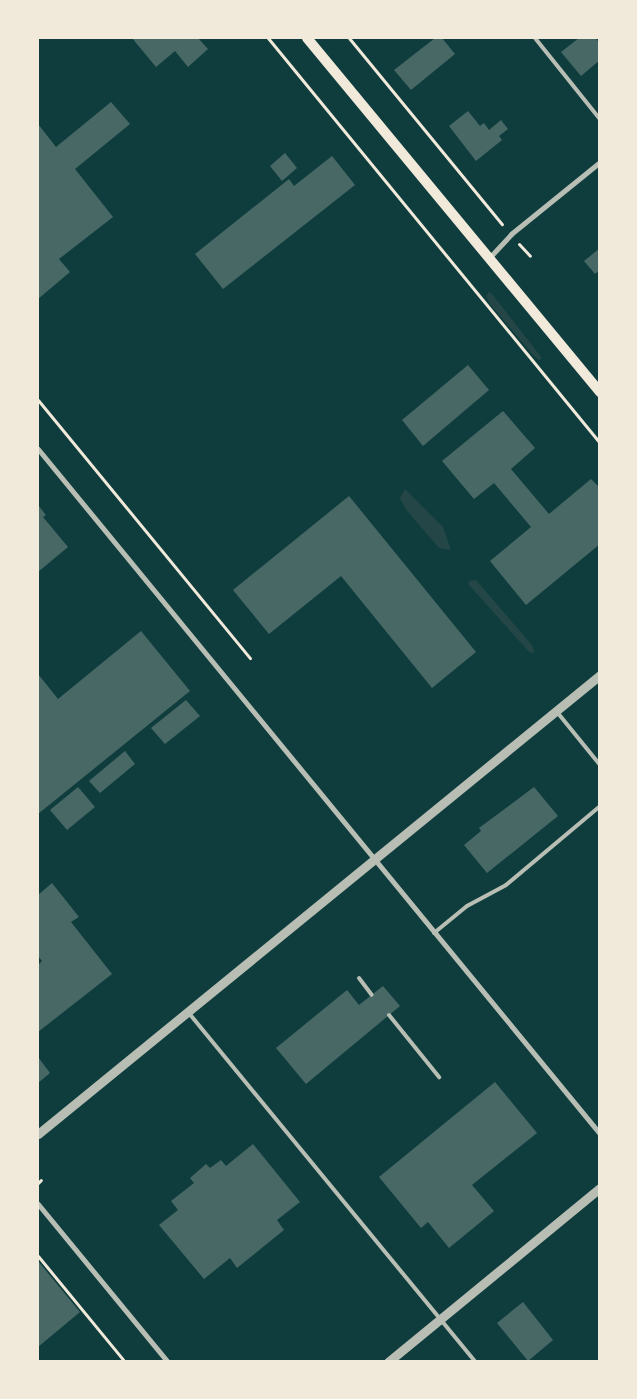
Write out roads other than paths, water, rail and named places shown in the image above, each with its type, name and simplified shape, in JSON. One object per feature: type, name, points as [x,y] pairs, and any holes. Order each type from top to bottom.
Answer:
[{"type":"main road","points":[[307,38],[600,392]]},
{"type":"street","points":[[489,258],[511,234],[600,162]]},
{"type":"street","points":[[38,449],[600,1134]]},
{"type":"street","points":[[38,1134],[600,675]]},
{"type":"street","points":[[388,1362],[600,1188]]},
{"type":"street","points":[[38,1204],[168,1362]]},
{"type":"lane","points":[[536,38],[600,118]]},
{"type":"lane","points":[[556,711],[600,765]]},
{"type":"lane","points":[[434,933],[467,906],[506,885],[600,806]]},
{"type":"lane","points":[[359,978],[372,995]]},
{"type":"lane","points":[[188,1012],[476,1362]]},
{"type":"lane","points":[[389,1015],[439,1077]]}]
